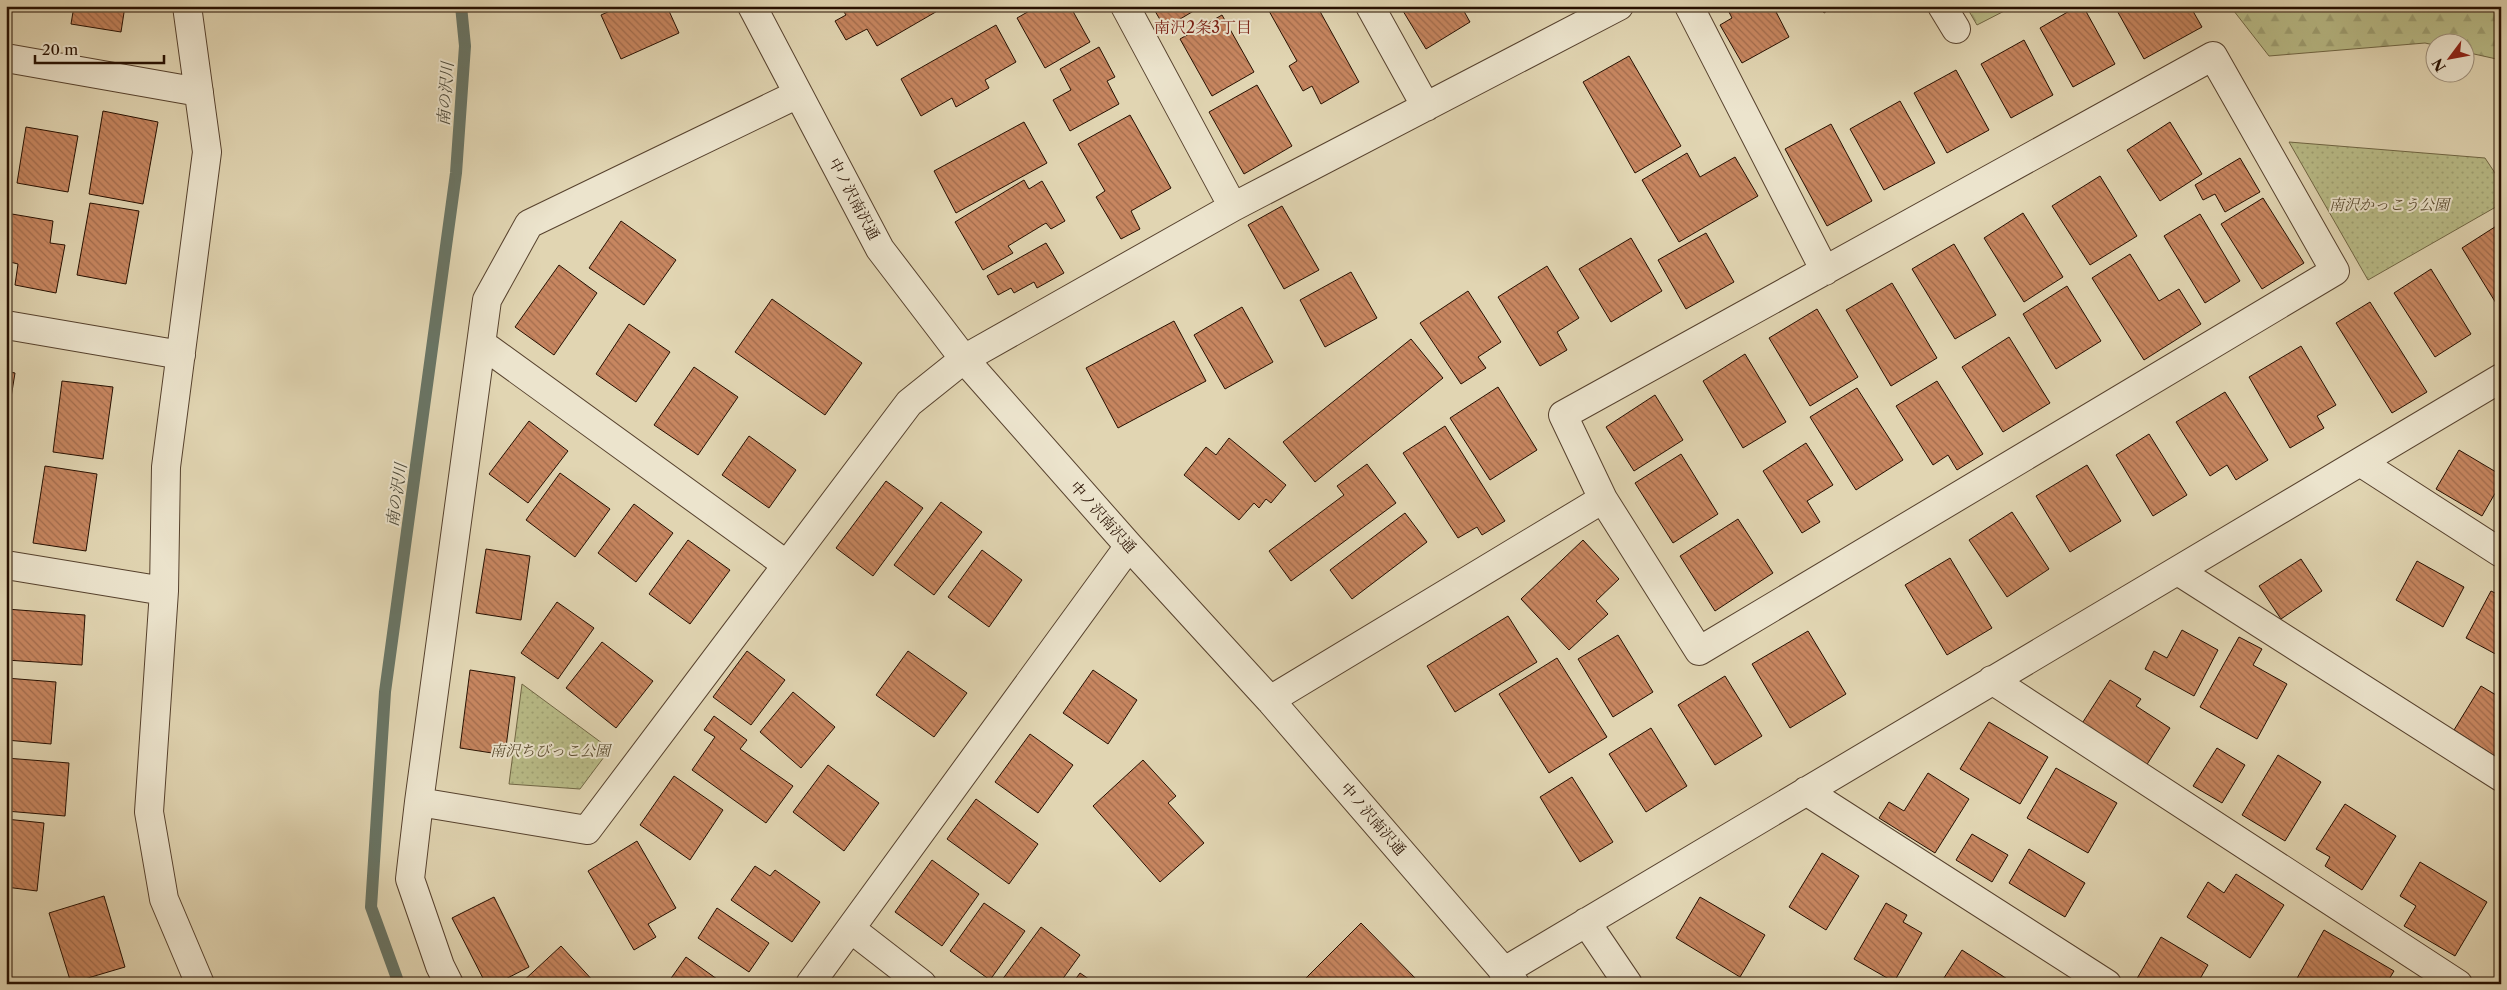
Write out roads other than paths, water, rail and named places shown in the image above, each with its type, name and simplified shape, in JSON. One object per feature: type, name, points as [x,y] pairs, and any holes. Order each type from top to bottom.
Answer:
[{"type":"street","points":[[187,6],[207,152],[166,467],[164,591],[149,812],[164,899],[200,984]]},
{"type":"street","name":"中ノ沢南沢通","points":[[752,6],[880,249],[964,359],[1129,546],[1270,700],[1509,978]]},
{"type":"street","points":[[1125,6],[1233,207]]},
{"type":"street","points":[[1370,6],[1426,106]]},
{"type":"street","points":[[419,802],[587,830],[909,403],[964,359],[1233,207],[1619,6]]},
{"type":"street","points":[[1689,6],[1824,271]]},
{"type":"street","points":[[2213,56],[2334,271],[1699,651],[1603,499],[1563,415],[2213,56]]},
{"type":"street","points":[[6,58],[199,92]]},
{"type":"street","points":[[449,984],[440,966],[410,879],[487,300],[529,224],[798,94]]},
{"type":"street","points":[[6,325],[181,355]]},
{"type":"street","points":[[482,344],[787,565]]},
{"type":"street","points":[[1509,978],[1586,922],[2501,378]]},
{"type":"street","points":[[2360,462],[2501,553]]},
{"type":"street","points":[[1270,700],[1603,499]]},
{"type":"street","points":[[810,984],[1129,546]]},
{"type":"street","points":[[6,565],[164,591]]},
{"type":"street","points":[[2178,570],[2501,777]]},
{"type":"street","points":[[1992,680],[2458,984]]},
{"type":"street","points":[[1806,791],[2107,984]]},
{"type":"street","points":[[1586,922],[1628,984]]},
{"type":"street","points":[[851,929],[922,984]]},
{"type":"waterway","name":"南の沢川","points":[[399,984],[371,907],[385,692],[456,173],[465,46],[461,6]]},
{"type":"district","name":"南沢2条3丁目","points":[[1203,27]]},
{"type":"park label","name":"南沢かっこう公園","points":[[2389,205]]},
{"type":"park label","name":"南沢ちびっこ公園","points":[[550,751]]}]
